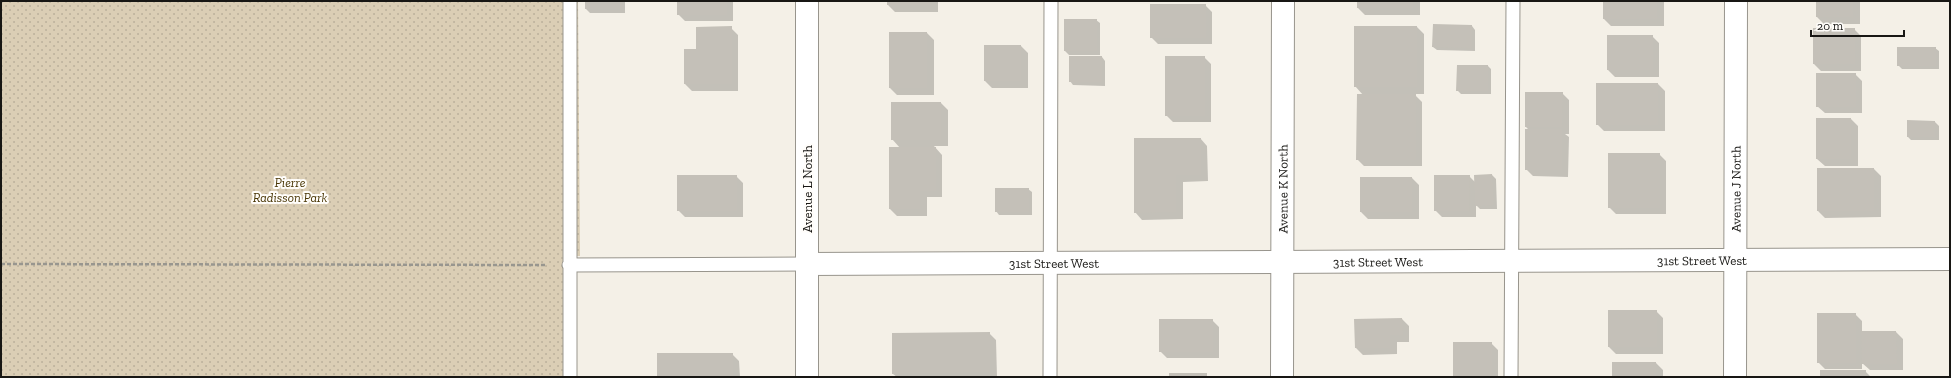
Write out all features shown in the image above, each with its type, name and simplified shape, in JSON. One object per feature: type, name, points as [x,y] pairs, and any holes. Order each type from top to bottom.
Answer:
[{"type":"street","name":"Avenue L North","points":[[807,1],[807,377]]},
{"type":"street","name":"Avenue K North","points":[[1282,377],[1283,1]]},
{"type":"street","name":"Avenue J North","points":[[1735,377],[1736,1]]},
{"type":"street","name":"31st Street West","points":[[806,264],[1950,259]]},
{"type":"lane","points":[[570,1],[570,377]]},
{"type":"lane","points":[[1050,1],[1050,377]]},
{"type":"lane","points":[[1511,377],[1513,1]]},
{"type":"lane","points":[[569,265],[806,264]]},
{"type":"path","points":[[1,264],[569,265]]},
{"type":"green space","name":"Pierre Radisson Park","points":[[1,1],[578,1],[580,256],[567,256],[566,377],[1,377]]},
{"type":"building","points":[[585,1],[622,1],[622,9],[585,9]]},
{"type":"building","points":[[677,1],[727,1],[727,15],[677,15]]},
{"type":"building","points":[[887,1],[931,1],[931,5],[887,5]]},
{"type":"building","points":[[1357,1],[1413,1],[1413,8],[1357,8]]},
{"type":"building","points":[[1603,1],[1657,1],[1657,19],[1603,19]]},
{"type":"building","points":[[1816,1],[1853,1],[1853,17],[1816,17]]},
{"type":"building","points":[[1150,4],[1206,4],[1206,38],[1150,38]]},
{"type":"building","points":[[1064,19],[1097,19],[1097,51],[1064,51]]},
{"type":"building","points":[[1433,24],[1472,25],[1472,48],[1432,47]]},
{"type":"building","points":[[732,26],[732,84],[684,84],[684,49],[696,49],[696,27]]},
{"type":"building","points":[[1354,26],[1417,26],[1417,87],[1354,87]]},
{"type":"building","points":[[1813,28],[1855,28],[1855,64],[1813,64]]},
{"type":"building","points":[[889,32],[927,32],[927,88],[889,88]]},
{"type":"building","points":[[1607,35],[1653,35],[1653,70],[1607,70]]},
{"type":"building","points":[[984,45],[1021,45],[1021,81],[984,81]]},
{"type":"building","points":[[1897,47],[1936,47],[1936,66],[1897,66]]},
{"type":"building","points":[[1069,56],[1102,56],[1102,82],[1069,82]]},
{"type":"building","points":[[1165,56],[1205,56],[1205,116],[1165,116]]},
{"type":"building","points":[[1457,65],[1488,65],[1488,91],[1456,91]]},
{"type":"building","points":[[1816,73],[1856,73],[1856,107],[1816,107]]},
{"type":"building","points":[[1596,83],[1658,83],[1658,125],[1596,125]]},
{"type":"building","points":[[1525,92],[1563,92],[1562,127],[1525,127]]},
{"type":"building","points":[[1357,94],[1416,94],[1416,160],[1356,160]]},
{"type":"building","points":[[891,102],[941,102],[941,140],[891,140]]},
{"type":"building","points":[[1816,118],[1851,118],[1851,159],[1816,159]]},
{"type":"building","points":[[1907,120],[1935,121],[1935,137],[1907,137]]},
{"type":"building","points":[[1525,129],[1562,129],[1562,170],[1525,170]]},
{"type":"building","points":[[1134,138],[1201,138],[1201,175],[1176,175],[1176,212],[1134,213]]},
{"type":"building","points":[[889,147],[936,147],[936,191],[920,191],[920,209],[889,209]]},
{"type":"building","points":[[1608,153],[1660,153],[1660,208],[1608,208]]},
{"type":"building","points":[[1817,168],[1874,168],[1874,211],[1817,211]]},
{"type":"building","points":[[1492,174],[1494,205],[1475,206],[1474,175]]},
{"type":"building","points":[[677,175],[737,175],[737,211],[677,211]]},
{"type":"building","points":[[1434,175],[1470,175],[1469,211],[1434,211]]},
{"type":"building","points":[[1360,177],[1412,177],[1412,212],[1360,212]]},
{"type":"building","points":[[995,188],[1029,188],[1029,212],[995,212]]},
{"type":"building","points":[[1608,310],[1657,310],[1657,347],[1608,347]]},
{"type":"building","points":[[1817,313],[1856,313],[1856,363],[1817,363]]},
{"type":"building","points":[[1402,318],[1403,335],[1390,335],[1390,348],[1355,348],[1354,319]]},
{"type":"building","points":[[1159,319],[1213,319],[1213,352],[1159,352]]},
{"type":"building","points":[[1861,331],[1896,331],[1897,364],[1862,364]]},
{"type":"building","points":[[990,332],[990,372],[892,374],[892,333]]},
{"type":"building","points":[[1453,342],[1492,342],[1492,377],[1453,377]]},
{"type":"building","points":[[657,353],[733,353],[733,377],[657,377]]},
{"type":"building","points":[[1612,362],[1656,362],[1656,377],[1612,377]]},
{"type":"building","points":[[1820,370],[1866,370],[1866,377],[1820,377]]},
{"type":"building","points":[[1169,373],[1207,373],[1207,377],[1169,377]]}]
